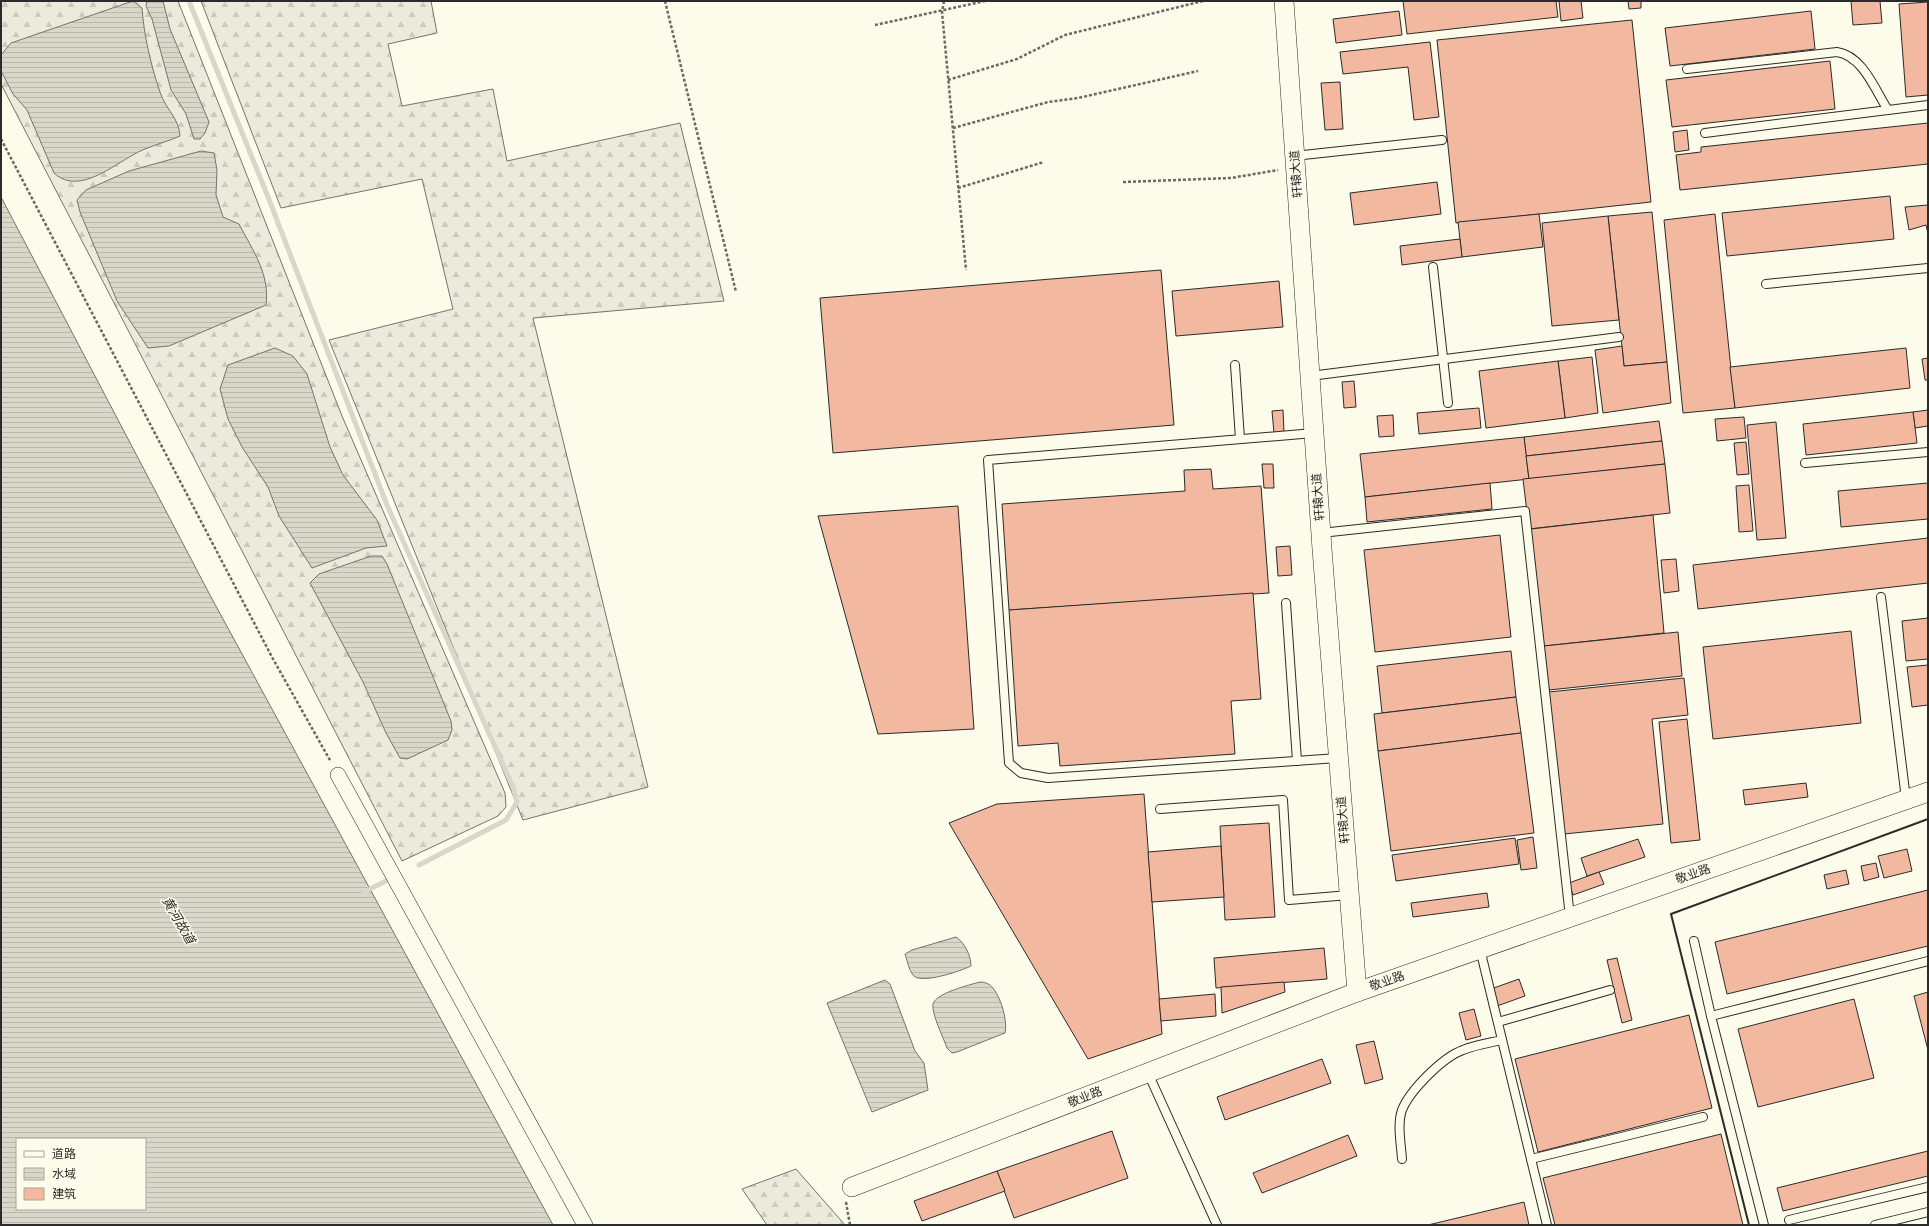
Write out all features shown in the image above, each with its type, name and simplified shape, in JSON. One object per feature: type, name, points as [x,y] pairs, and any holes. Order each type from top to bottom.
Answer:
[{"type":"street","name":"轩辕大道","points":[[1284,1],[1321,533],[1357,992]]},
{"type":"street","points":[[338,775],[585,1225]]},
{"type":"street","name":"敬业路","points":[[852,1187],[1357,992],[1928,792]]},
{"type":"lane","points":[[1687,69],[1838,52],[1844,53],[1859,64],[1888,110]]},
{"type":"lane","points":[[1705,133],[1928,105]]},
{"type":"lane","points":[[1295,161],[1442,140]]},
{"type":"lane","points":[[1433,267],[1448,403]]},
{"type":"lane","points":[[1766,284],[1928,268]]},
{"type":"lane","points":[[1310,376],[1619,337]]},
{"type":"lane","points":[[1235,365],[1240,439]]},
{"type":"lane","points":[[1314,433],[988,460],[1009,762],[1021,773],[1048,778],[1338,758]]},
{"type":"lane","points":[[1805,463],[1928,452]]},
{"type":"lane","points":[[1321,533],[1525,511],[1570,917]]},
{"type":"lane","points":[[1881,597],[1906,799]]},
{"type":"lane","points":[[1286,603],[1297,761]]},
{"type":"lane","points":[[1160,809],[1283,800],[1289,900],[1349,895]]},
{"type":"lane","points":[[1694,941],[1711,1016],[1764,1225]]},
{"type":"lane","points":[[1480,949],[1547,1225]]},
{"type":"lane","points":[[1711,1016],[1928,961]]},
{"type":"lane","points":[[1498,1022],[1610,990]]},
{"type":"lane","points":[[1402,1159],[1402,1110],[1408,1099],[1420,1084],[1438,1066],[1462,1050],[1502,1040]]},
{"type":"lane","points":[[1148,1073],[1217,1225]]},
{"type":"lane","points":[[1531,1159],[1703,1117]]},
{"type":"lane","points":[[1789,1220],[1928,1187]]},
{"type":"lane","points":[[1874,1225],[1928,1212]]},
{"type":"path","points":[[665,1],[736,292]]},
{"type":"path","points":[[944,1],[942,12],[966,270]]},
{"type":"path","points":[[876,25],[942,12],[985,1]]},
{"type":"path","points":[[948,80],[1017,59],[1065,35],[1203,1]]},
{"type":"path","points":[[953,128],[1048,102],[1078,98],[1198,71]]},
{"type":"path","points":[[1,139],[273,659],[338,775]]},
{"type":"path","points":[[1123,182],[1231,178],[1295,161]]},
{"type":"path","points":[[958,188],[1044,162]]},
{"type":"green space","points":[[1,1],[178,1],[342,416],[505,793],[506,807],[498,816],[402,861],[1,84]]},
{"type":"green space","points":[[201,1],[431,1],[437,33],[388,44],[402,106],[493,89],[507,161],[680,123],[724,301],[533,318],[648,787],[523,820],[329,340],[453,309],[422,179],[281,208]]},
{"type":"green space","points":[[796,1169],[845,1225],[767,1225],[742,1189]]},
{"type":"water","points":[[133,1],[142,8],[148,51],[154,72],[160,92],[175,119],[180,136],[145,149],[112,168],[88,179],[76,181],[65,180],[54,173],[27,110],[13,94],[1,71],[1,55],[11,43]]},
{"type":"water","points":[[147,1],[163,1],[170,29],[209,122],[205,133],[200,139],[194,139],[186,114],[171,90],[152,19],[146,6]]},
{"type":"water","points":[[201,151],[214,153],[217,170],[216,195],[223,217],[239,224],[255,253],[263,273],[267,294],[266,305],[169,346],[148,348],[117,301],[80,212],[77,200],[86,190],[129,171]]},
{"type":"water","name":"黄河故道","points":[[1,197],[211,597],[553,1225],[1,1225]]},
{"type":"water","points":[[275,348],[293,356],[307,374],[330,447],[343,475],[377,520],[387,546],[366,548],[312,568],[279,516],[268,487],[242,447],[228,419],[220,389],[228,365]]},
{"type":"water","points":[[371,556],[382,556],[387,564],[451,721],[452,730],[448,740],[407,759],[400,758],[386,733],[363,682],[310,583],[319,574]]},
{"type":"water","points":[[956,937],[967,950],[971,966],[950,974],[932,978],[917,978],[913,975],[909,968],[905,954],[912,950]]},
{"type":"water","points":[[885,980],[890,984],[915,1051],[924,1063],[928,1090],[872,1112],[827,1003]]},
{"type":"water","points":[[980,982],[990,985],[999,998],[1005,1016],[1005,1033],[952,1053],[947,1048],[938,1026],[933,1004],[935,1000],[946,993]]},
{"type":"building","points":[[1403,1],[1556,1],[1558,17],[1407,34]]},
{"type":"building","points":[[1559,1],[1581,1],[1583,18],[1561,21]]},
{"type":"building","points":[[1628,1],[1641,1],[1641,8],[1629,9]]},
{"type":"building","points":[[1851,1],[1880,1],[1882,23],[1853,25]]},
{"type":"building","points":[[1928,2],[1928,95],[1906,97],[1899,4]]},
{"type":"building","points":[[1399,11],[1402,35],[1336,43],[1333,19]]},
{"type":"building","points":[[1811,11],[1815,49],[1670,66],[1665,28]]},
{"type":"building","points":[[1632,20],[1651,202],[1456,223],[1437,40]]},
{"type":"building","points":[[1430,42],[1439,117],[1414,120],[1408,67],[1343,74],[1340,52]]},
{"type":"building","points":[[1830,61],[1835,109],[1672,127],[1666,80]]},
{"type":"building","points":[[1340,82],[1343,129],[1325,130],[1321,83]]},
{"type":"building","points":[[1928,123],[1928,164],[1680,190],[1676,155],[1701,152],[1701,147]]},
{"type":"building","points":[[1687,130],[1689,150],[1675,152],[1673,132]]},
{"type":"building","points":[[1437,182],[1441,214],[1354,225],[1350,193]]},
{"type":"building","points":[[1890,196],[1894,239],[1727,256],[1722,213]]},
{"type":"building","points":[[1928,205],[1928,234],[1926,225],[1909,230],[1905,207]]},
{"type":"building","points":[[1652,212],[1667,362],[1624,366],[1608,216]]},
{"type":"building","points":[[1539,214],[1543,247],[1462,257],[1458,222]]},
{"type":"building","points":[[1715,214],[1735,408],[1683,413],[1664,220]]},
{"type":"building","points":[[1608,216],[1619,320],[1552,326],[1542,223]]},
{"type":"building","points":[[1460,239],[1462,257],[1402,265],[1400,246]]},
{"type":"building","points":[[1161,270],[1174,425],[833,453],[820,298]]},
{"type":"building","points":[[1279,281],[1283,327],[1176,336],[1172,291]]},
{"type":"building","points":[[1622,346],[1624,366],[1667,362],[1671,403],[1603,413],[1595,350]]},
{"type":"building","points":[[1906,348],[1910,388],[1735,408],[1730,367]]},
{"type":"building","points":[[1592,357],[1598,413],[1565,418],[1558,361]]},
{"type":"building","points":[[1928,358],[1928,380],[1925,380],[1922,359]]},
{"type":"building","points":[[1558,361],[1565,418],[1486,428],[1479,371]]},
{"type":"building","points":[[1354,381],[1356,407],[1344,408],[1342,382]]},
{"type":"building","points":[[1479,408],[1481,428],[1419,434],[1417,413]]},
{"type":"building","points":[[1283,410],[1284,432],[1274,433],[1272,411]]},
{"type":"building","points":[[1928,410],[1928,426],[1915,428],[1913,412]]},
{"type":"building","points":[[1913,412],[1917,443],[1806,455],[1803,424]]},
{"type":"building","points":[[1393,415],[1394,436],[1379,437],[1377,416]]},
{"type":"building","points":[[1744,417],[1746,438],[1717,441],[1715,419]]},
{"type":"building","points":[[1659,421],[1662,441],[1526,456],[1524,437]]},
{"type":"building","points":[[1776,422],[1786,538],[1757,540],[1747,425]]},
{"type":"building","points":[[1524,437],[1529,479],[1365,497],[1360,454]]},
{"type":"building","points":[[1662,441],[1665,464],[1529,479],[1526,456]]},
{"type":"building","points":[[1746,442],[1749,474],[1737,475],[1734,443]]},
{"type":"building","points":[[1262,464],[1273,464],[1274,488],[1264,488]]},
{"type":"building","points":[[1665,464],[1670,513],[1529,529],[1523,479]]},
{"type":"building","points":[[1211,469],[1213,489],[1261,486],[1269,593],[1009,610],[1002,504],[1185,491],[1184,470]]},
{"type":"building","points":[[1490,483],[1492,509],[1367,522],[1365,497]]},
{"type":"building","points":[[1928,483],[1928,519],[1841,527],[1838,491]]},
{"type":"building","points":[[1749,485],[1753,531],[1739,532],[1736,486]]},
{"type":"building","points":[[958,506],[974,729],[878,734],[818,516]]},
{"type":"building","points":[[1653,515],[1664,633],[1544,646],[1531,529]]},
{"type":"building","points":[[1500,535],[1511,637],[1375,652],[1364,550]]},
{"type":"building","points":[[1928,538],[1928,583],[1698,609],[1693,565]]},
{"type":"building","points":[[1290,546],[1292,575],[1278,576],[1276,547]]},
{"type":"building","points":[[1676,559],[1679,591],[1664,593],[1661,560]]},
{"type":"building","points":[[1253,593],[1261,699],[1231,701],[1235,754],[1060,766],[1058,743],[1018,746],[1009,610]]},
{"type":"building","points":[[1928,618],[1928,659],[1906,661],[1902,621]]},
{"type":"building","points":[[1851,631],[1861,723],[1713,739],[1703,647]]},
{"type":"building","points":[[1678,632],[1682,676],[1549,690],[1544,646]]},
{"type":"building","points":[[1511,651],[1516,697],[1382,713],[1377,666]]},
{"type":"building","points":[[1928,665],[1928,705],[1912,707],[1907,667]]},
{"type":"building","points":[[1684,678],[1688,715],[1652,719],[1663,824],[1564,834],[1549,692]]},
{"type":"building","points":[[1516,697],[1521,733],[1378,751],[1374,714]]},
{"type":"building","points":[[1687,719],[1700,840],[1671,843],[1659,722]]},
{"type":"building","points":[[1521,733],[1534,833],[1391,851],[1378,751]]},
{"type":"building","points":[[1806,783],[1808,797],[1745,805],[1743,790]]},
{"type":"building","points":[[1144,794],[1162,1034],[1088,1059],[949,823],[997,804]]},
{"type":"building","points":[[1269,823],[1275,917],[1225,920],[1220,826]]},
{"type":"building","points":[[1533,837],[1537,868],[1521,870],[1517,840]]},
{"type":"building","points":[[1515,838],[1519,864],[1396,881],[1392,855]]},
{"type":"building","points":[[1638,839],[1645,857],[1587,876],[1581,858]]},
{"type":"building","points":[[1221,846],[1224,897],[1152,902],[1148,852]]},
{"type":"building","points":[[1907,849],[1912,871],[1884,878],[1878,856]]},
{"type":"building","points":[[1876,863],[1879,877],[1864,881],[1861,866]]},
{"type":"building","points":[[1846,870],[1849,884],[1827,889],[1824,875]]},
{"type":"building","points":[[1599,872],[1604,884],[1573,895],[1569,883]]},
{"type":"building","points":[[1928,890],[1928,946],[1727,994],[1715,942]]},
{"type":"building","points":[[1487,893],[1489,907],[1413,917],[1411,903]]},
{"type":"building","points":[[1324,948],[1327,979],[1216,988],[1214,958]]},
{"type":"building","points":[[1617,958],[1632,1020],[1622,1023],[1607,960]]},
{"type":"building","points":[[1519,979],[1525,996],[1497,1006],[1491,989]]},
{"type":"building","points":[[1284,982],[1285,992],[1222,1013],[1221,987]]},
{"type":"building","points":[[1928,992],[1928,1050],[1914,996]]},
{"type":"building","points":[[1215,994],[1216,1016],[1161,1021],[1159,999]]},
{"type":"building","points":[[1854,999],[1874,1078],[1758,1107],[1738,1029]]},
{"type":"building","points":[[1474,1009],[1481,1036],[1466,1040],[1459,1013]]},
{"type":"building","points":[[1689,1015],[1712,1108],[1538,1152],[1515,1059]]},
{"type":"building","points":[[1374,1041],[1383,1079],[1365,1084],[1356,1045]]},
{"type":"building","points":[[1322,1059],[1331,1083],[1225,1120],[1217,1097]]},
{"type":"building","points":[[1112,1131],[1128,1178],[1014,1218],[997,1171]]},
{"type":"building","points":[[1721,1134],[1743,1225],[1555,1225],[1543,1178]]},
{"type":"building","points":[[1348,1135],[1357,1156],[1262,1193],[1253,1173]]},
{"type":"building","points":[[1928,1151],[1928,1176],[1783,1211],[1777,1188]]},
{"type":"building","points":[[997,1171],[1005,1191],[922,1221],[914,1201]]},
{"type":"building","points":[[1524,1202],[1529,1225],[1428,1225]]},
{"type":"waterway","points":[[189,1],[268,197],[387,505],[513,787],[517,802],[506,820],[419,865]]},
{"type":"waterway","points":[[364,892],[392,878]]},
{"type":"wall","points":[[1749,1225],[1671,914],[1928,819]]}]
